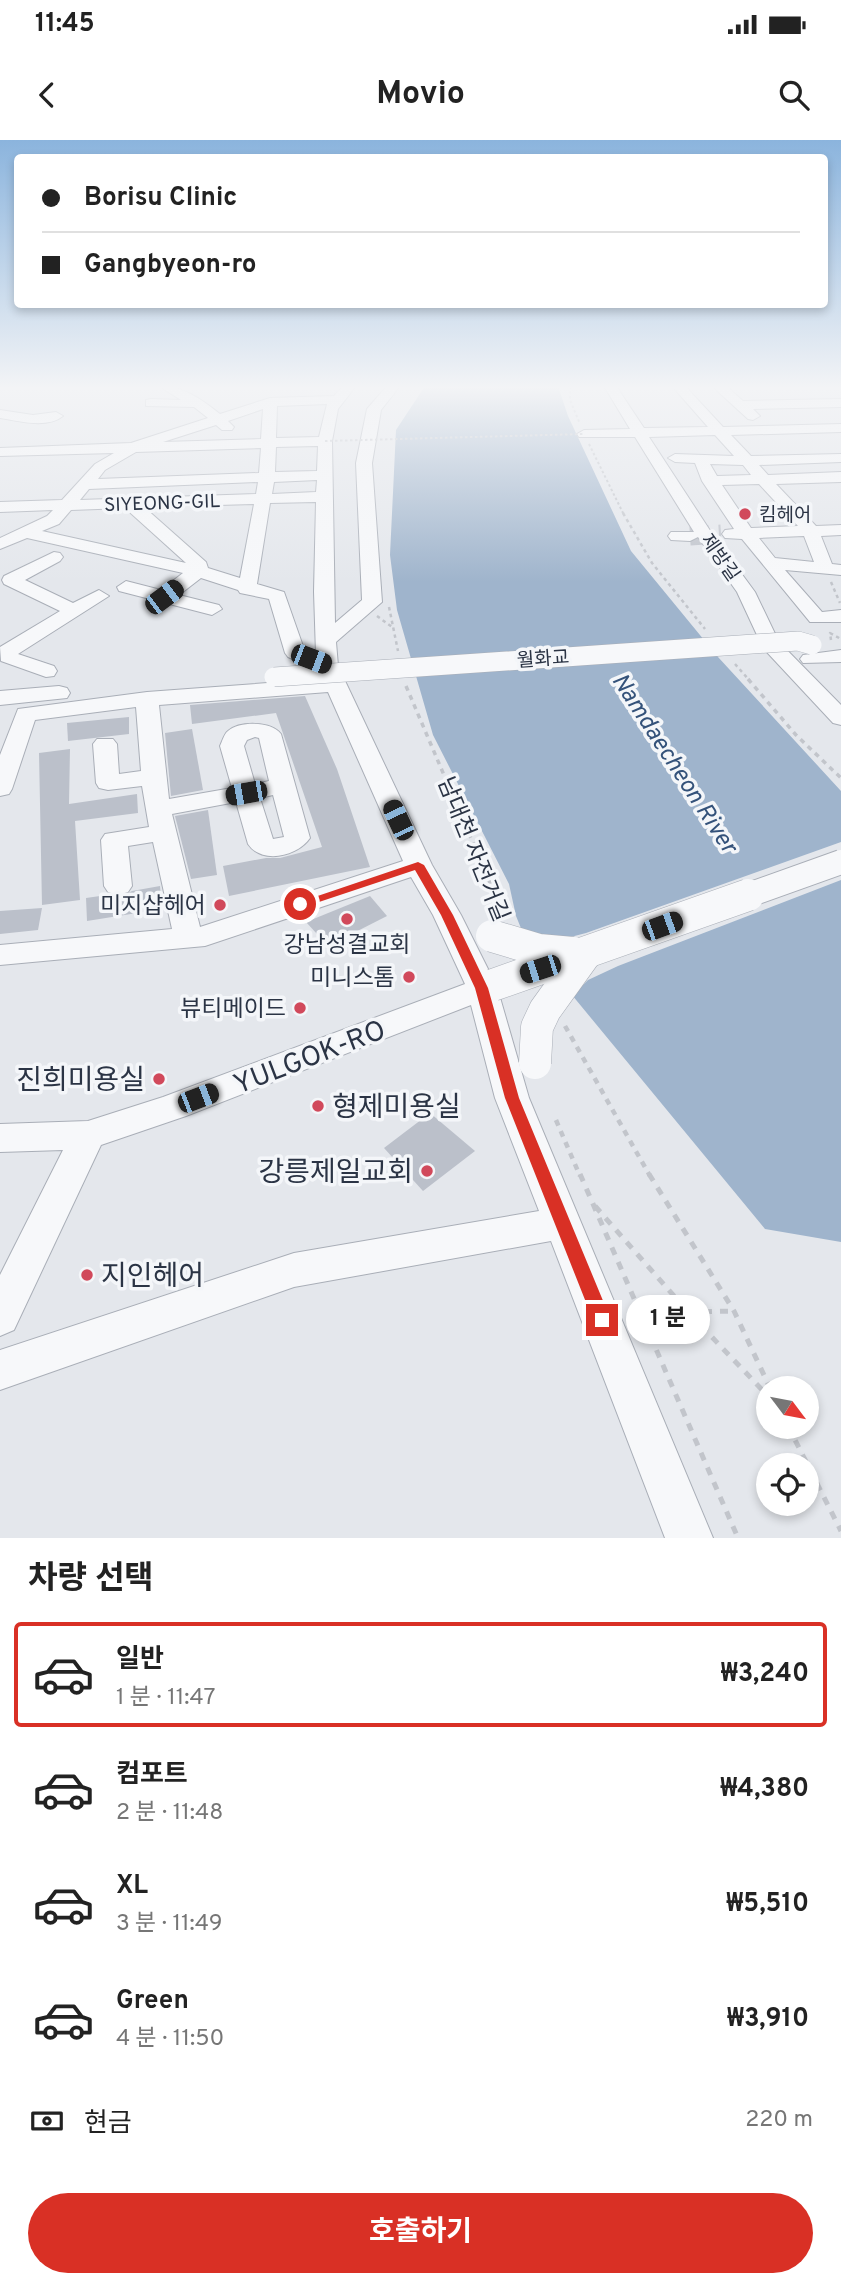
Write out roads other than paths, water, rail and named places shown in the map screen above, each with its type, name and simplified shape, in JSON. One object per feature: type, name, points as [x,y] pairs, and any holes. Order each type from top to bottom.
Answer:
[{"type":"street","points":[[86,484],[154,451]]},
{"type":"street","points":[[225,461],[226,451]]},
{"type":"street","points":[[0,453],[182,463],[225,461],[247,451]]},
{"type":"street","points":[[247,589],[267,477],[268,451]]},
{"type":"street","points":[[325,451],[324,606],[331,675],[418,865],[488,987],[512,1098],[578,1212],[689,1538]]},
{"type":"street","points":[[326,640],[372,602],[365,463],[367,451]]},
{"type":"street","name":"제방길","points":[[652,451],[704,534],[746,592],[770,644],[841,718]]},
{"type":"street","points":[[738,451],[761,480],[811,531],[833,569]]},
{"type":"street","points":[[675,458],[747,461],[841,456]]},
{"type":"street","points":[[700,459],[710,481],[744,533],[817,618],[841,616]]},
{"type":"street","points":[[0,544],[53,520],[100,467],[136,461],[225,461],[267,477],[325,475]]},
{"type":"street","points":[[171,502],[182,463]]},
{"type":"street","points":[[710,481],[841,477]]},
{"type":"street","name":"SIYEONG-GIL","points":[[0,507],[324,497]]},
{"type":"street","points":[[129,503],[198,564],[198,571]]},
{"type":"street","points":[[721,534],[841,530]]},
{"type":"street","points":[[27,533],[198,571],[247,589],[324,606]]},
{"type":"street","points":[[0,544],[105,569]]},
{"type":"street","points":[[54,557],[10,580],[72,610]]},
{"type":"street","points":[[769,563],[833,569]]},
{"type":"street","points":[[164,597],[198,571]]},
{"type":"street","points":[[126,587],[212,609]]},
{"type":"street","points":[[46,671],[43,667],[14,661],[8,657],[8,652],[72,610],[99,596]]},
{"type":"street","points":[[277,596],[295,653],[331,675]]},
{"type":"street","name":"월화교","points":[[0,698],[798,641],[811,652],[841,656]]},
{"type":"street","points":[[0,789],[26,714],[331,675]]},
{"type":"street","points":[[147,699],[153,778],[188,938]]},
{"type":"street","points":[[255,730],[269,734],[284,786],[297,838],[293,843],[277,849],[261,844],[232,746],[237,734],[255,730]]},
{"type":"street","points":[[106,744],[108,783],[153,778]]},
{"type":"street","points":[[118,886],[114,840],[161,821],[246,793],[284,786]]},
{"type":"street","points":[[488,987],[841,862]]},
{"type":"street","points":[[0,955],[205,936],[418,865]]},
{"type":"street","points":[[447,915],[499,929],[539,950],[586,953]]},
{"type":"street","points":[[512,1098],[535,1063],[537,1027],[545,1010],[586,953]]},
{"type":"street","name":"YULGOK-RO","points":[[0,1138],[88,1135],[174,1107],[488,987]]},
{"type":"street","points":[[0,1317],[88,1135]]},
{"type":"street","points":[[0,1370],[294,1270],[578,1212]]},
{"type":"water","name":"Namdaecheon River","points":[[395,451],[584,451],[631,551],[718,657],[841,791],[841,1242],[765,1229],[525,938],[516,916],[509,884],[433,735],[397,610],[390,555]]},
{"type":"tunnel","points":[[690,536],[721,534]]},
{"type":"place","name":"킴헤어","points":[[745,514]]},
{"type":"place","name":"미지샵헤어","points":[[220,905]]},
{"type":"place","name":"강남성결교회","points":[[347,919]]},
{"type":"place","name":"미니스톰","points":[[409,977]]},
{"type":"place","name":"뷰티메이드","points":[[300,1008]]},
{"type":"place","name":"진희미용실","points":[[159,1079]]},
{"type":"place","name":"형제미용실","points":[[318,1106]]},
{"type":"place","name":"강릉제일교회","points":[[427,1171]]},
{"type":"place","name":"지인헤어","points":[[87,1275]]}]
